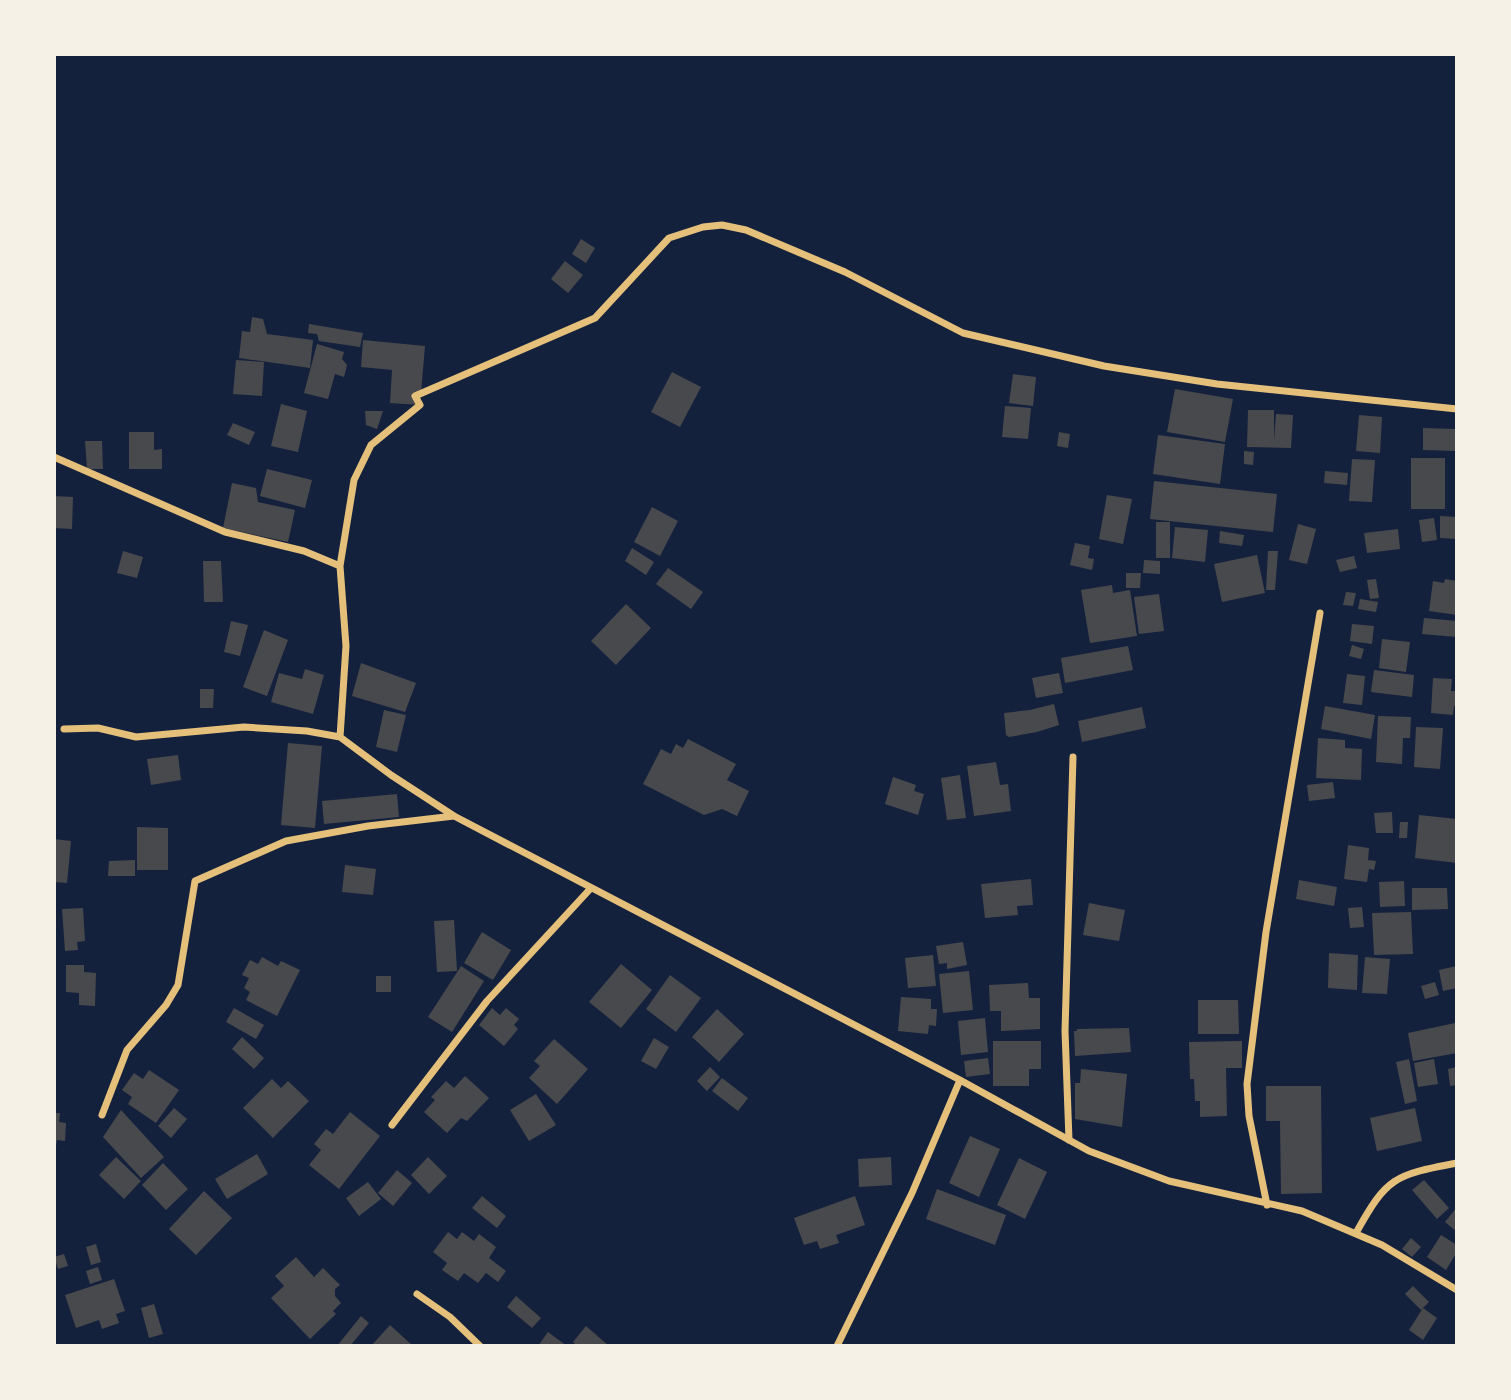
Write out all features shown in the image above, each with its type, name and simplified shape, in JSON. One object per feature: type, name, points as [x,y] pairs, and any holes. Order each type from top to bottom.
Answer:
[{"type":"street","points":[[340,737],[346,646],[340,566],[354,480],[371,445],[420,405],[415,396],[595,318],[669,238],[703,227],[722,225],[746,230],[845,272],[963,333],[1104,366],[1192,380],[1457,409]]},
{"type":"street","points":[[54,457],[225,532],[304,551],[340,566]]},
{"type":"street","points":[[1267,1205],[1251,1128],[1247,1084],[1266,932],[1320,613]]},
{"type":"street","points":[[64,729],[98,728],[136,737],[244,727],[307,731],[340,737],[391,775],[454,816],[960,1080],[1089,1151],[1169,1181],[1302,1211],[1382,1245],[1457,1290]]},
{"type":"street","points":[[1069,1140],[1065,1031],[1073,757]]},
{"type":"street","points":[[102,1115],[127,1050],[166,1005],[178,985],[195,881],[286,841],[368,826],[454,816]]},
{"type":"street","points":[[392,1125],[486,1001],[591,888]]},
{"type":"street","points":[[837,1346],[912,1193],[960,1080]]},
{"type":"street","points":[[1356,1233],[1382,1191],[1403,1175],[1457,1163]]},
{"type":"street","points":[[417,1294],[450,1317],[480,1346]]},
{"type":"building","points":[[581,239],[595,248],[586,263],[572,254]]},
{"type":"building","points":[[565,261],[583,275],[568,293],[551,279]]},
{"type":"building","points":[[252,317],[263,319],[267,334],[313,340],[310,368],[239,358],[242,331],[250,332]]},
{"type":"building","points":[[309,324],[363,333],[360,347],[319,341],[317,334],[308,333]]},
{"type":"building","points":[[363,340],[425,346],[420,405],[390,403],[392,370],[361,367]]},
{"type":"building","points":[[317,344],[344,352],[342,359],[347,365],[344,377],[335,374],[328,399],[304,393]]},
{"type":"building","points":[[236,360],[264,362],[262,396],[233,394]]},
{"type":"building","points":[[672,372],[701,387],[680,427],[651,412]]},
{"type":"building","points":[[1013,374],[1036,377],[1033,406],[1009,403]]},
{"type":"building","points":[[1175,389],[1233,399],[1225,442],[1167,432]]},
{"type":"building","points":[[281,404],[307,411],[298,452],[271,446]]},
{"type":"building","points":[[1005,406],[1031,408],[1028,439],[1002,437]]},
{"type":"building","points":[[1248,410],[1274,410],[1274,440],[1276,414],[1293,415],[1291,448],[1247,447]]},
{"type":"building","points":[[365,411],[383,411],[377,429],[366,425]]},
{"type":"building","points":[[1359,415],[1382,417],[1380,453],[1356,451]]},
{"type":"building","points":[[233,423],[255,432],[249,445],[227,435]]},
{"type":"building","points":[[1423,428],[1457,429],[1457,451],[1423,450]]},
{"type":"building","points":[[129,432],[154,432],[154,450],[162,449],[162,469],[129,469]]},
{"type":"building","points":[[1059,432],[1070,434],[1068,448],[1057,446]]},
{"type":"building","points":[[1158,435],[1225,444],[1220,484],[1153,474]]},
{"type":"building","points":[[85,441],[102,441],[103,469],[87,469]]},
{"type":"building","points":[[1244,451],[1254,452],[1253,465],[1244,464]]},
{"type":"building","points":[[1411,458],[1445,458],[1445,509],[1411,509]]},
{"type":"building","points":[[1352,459],[1375,460],[1372,502],[1349,501]]},
{"type":"building","points":[[267,469],[312,480],[305,508],[260,496]]},
{"type":"building","points":[[1325,471],[1348,473],[1347,485],[1324,483]]},
{"type":"building","points":[[1154,481],[1277,494],[1273,532],[1150,519]]},
{"type":"building","points":[[232,483],[256,488],[258,502],[295,510],[288,542],[223,528]]},
{"type":"building","points":[[1107,495],[1132,499],[1123,544],[1099,539]]},
{"type":"building","points":[[54,496],[73,497],[72,529],[54,528]]},
{"type":"building","points":[[652,507],[678,521],[660,556],[634,542]]},
{"type":"building","points":[[1440,516],[1457,517],[1457,539],[1440,538]]},
{"type":"building","points":[[1434,518],[1437,540],[1422,542],[1419,520]]},
{"type":"building","points":[[1156,522],[1170,522],[1170,558],[1156,558]]},
{"type":"building","points":[[1298,524],[1316,529],[1307,564],[1289,560]]},
{"type":"building","points":[[1175,527],[1208,530],[1205,562],[1172,558]]},
{"type":"building","points":[[1398,529],[1400,549],[1367,553],[1364,533]]},
{"type":"building","points":[[1220,531],[1244,535],[1242,546],[1219,543]]},
{"type":"building","points":[[1075,543],[1090,546],[1088,558],[1094,559],[1092,570],[1070,565]]},
{"type":"building","points":[[632,548],[654,562],[646,575],[625,561]]},
{"type":"building","points":[[123,551],[143,557],[137,578],[117,573]]},
{"type":"building","points":[[1268,551],[1278,551],[1275,590],[1266,590]]},
{"type":"building","points":[[1257,555],[1265,593],[1222,602],[1214,564]]},
{"type":"building","points":[[1354,556],[1357,568],[1340,572],[1336,560]]},
{"type":"building","points":[[1144,560],[1160,561],[1160,574],[1143,573]]},
{"type":"building","points":[[203,561],[221,561],[223,602],[204,602]]},
{"type":"building","points":[[668,568],[703,592],[691,609],[656,584]]},
{"type":"building","points":[[1126,573],[1141,573],[1140,588],[1126,588]]},
{"type":"building","points":[[1376,579],[1379,598],[1370,599],[1367,580]]},
{"type":"building","points":[[1445,579],[1457,581],[1457,615],[1429,611],[1433,581],[1444,583]]},
{"type":"building","points":[[1112,585],[1113,593],[1130,590],[1137,636],[1090,643],[1081,590]]},
{"type":"building","points":[[1346,592],[1356,593],[1353,606],[1343,605]]},
{"type":"building","points":[[1159,594],[1164,631],[1139,634],[1134,597]]},
{"type":"building","points":[[1360,599],[1378,602],[1376,612],[1358,609]]},
{"type":"building","points":[[626,604],[651,628],[616,665],[591,641]]},
{"type":"building","points":[[1424,618],[1457,621],[1457,637],[1422,634]]},
{"type":"building","points":[[231,621],[248,625],[240,656],[224,652]]},
{"type":"building","points":[[1352,624],[1374,626],[1372,644],[1350,641]]},
{"type":"building","points":[[264,630],[288,640],[267,696],[243,687]]},
{"type":"building","points":[[1382,639],[1410,642],[1406,672],[1379,668]]},
{"type":"building","points":[[1352,645],[1364,649],[1361,659],[1349,656]]},
{"type":"building","points":[[1128,646],[1133,670],[1065,683],[1061,658]]},
{"type":"building","points":[[361,663],[416,683],[405,712],[352,696]]},
{"type":"building","points":[[305,669],[324,675],[313,714],[271,702],[279,673],[302,679]]},
{"type":"building","points":[[1374,670],[1414,675],[1412,697],[1371,692]]},
{"type":"building","points":[[1059,673],[1063,693],[1036,698],[1032,678]]},
{"type":"building","points":[[1347,674],[1365,676],[1362,705],[1343,703]]},
{"type":"building","points":[[1433,678],[1452,679],[1451,691],[1457,691],[1457,706],[1454,706],[1453,715],[1431,713]]},
{"type":"building","points":[[200,689],[214,689],[213,708],[200,708]]},
{"type":"building","points":[[1054,704],[1059,725],[1037,732],[1009,737],[1006,735],[1004,713]]},
{"type":"building","points":[[1325,706],[1375,715],[1371,739],[1321,729]]},
{"type":"building","points":[[1142,707],[1146,728],[1082,742],[1078,721]]},
{"type":"building","points":[[384,710],[406,715],[397,752],[376,747]]},
{"type":"building","points":[[1378,716],[1411,717],[1410,738],[1403,738],[1402,764],[1376,762]]},
{"type":"building","points":[[1416,727],[1443,728],[1440,769],[1414,767]]},
{"type":"building","points":[[1318,738],[1345,740],[1345,748],[1362,749],[1361,780],[1316,778]]},
{"type":"building","points":[[688,739],[736,764],[727,780],[749,791],[737,816],[722,809],[704,815],[643,784],[661,749],[671,754],[676,744],[683,748]]},
{"type":"building","points":[[288,743],[322,746],[315,828],[281,825]]},
{"type":"building","points":[[178,755],[181,780],[151,785],[147,759]]},
{"type":"building","points":[[996,762],[1000,785],[1008,784],[1011,811],[974,816],[967,766]]},
{"type":"building","points":[[960,775],[966,818],[947,820],[941,778]]},
{"type":"building","points":[[893,777],[916,785],[914,791],[924,794],[918,815],[885,804]]},
{"type":"building","points":[[1333,782],[1335,798],[1309,801],[1307,785]]},
{"type":"building","points":[[397,794],[399,817],[324,824],[322,801]]},
{"type":"building","points":[[1392,812],[1393,833],[1376,833],[1374,813]]},
{"type":"building","points":[[1419,815],[1457,819],[1457,863],[1415,858]]},
{"type":"building","points":[[1400,822],[1408,822],[1407,838],[1399,838]]},
{"type":"building","points":[[137,827],[168,828],[168,870],[137,870]]},
{"type":"building","points":[[54,839],[71,841],[67,883],[54,882]]},
{"type":"building","points":[[1348,845],[1369,848],[1368,860],[1376,861],[1374,870],[1369,869],[1367,882],[1344,879]]},
{"type":"building","points":[[135,860],[135,876],[108,876],[109,861]]},
{"type":"building","points":[[345,865],[376,869],[373,895],[342,892]]},
{"type":"building","points":[[1031,879],[1033,905],[1017,906],[1018,915],[985,918],[981,884]]},
{"type":"building","points":[[1299,880],[1337,887],[1334,906],[1296,899]]},
{"type":"building","points":[[1404,881],[1405,906],[1380,907],[1379,882]]},
{"type":"building","points":[[1412,888],[1447,888],[1448,909],[1412,910]]},
{"type":"building","points":[[1089,903],[1125,910],[1119,941],[1083,935]]},
{"type":"building","points":[[1362,907],[1364,927],[1350,928],[1348,908]]},
{"type":"building","points":[[83,908],[85,941],[77,942],[78,950],[65,951],[62,909]]},
{"type":"building","points":[[1411,912],[1413,954],[1374,955],[1372,913]]},
{"type":"building","points":[[454,920],[457,971],[437,972],[434,921]]},
{"type":"building","points":[[482,932],[511,950],[493,980],[464,963]]},
{"type":"building","points":[[963,942],[967,965],[947,969],[947,963],[939,964],[936,946]]},
{"type":"building","points":[[1329,953],[1358,955],[1357,990],[1328,988]]},
{"type":"building","points":[[933,955],[936,986],[908,988],[905,958]]},
{"type":"building","points":[[262,957],[278,966],[281,961],[300,970],[277,1016],[246,1000],[250,992],[244,988],[249,978],[242,975],[250,960],[258,964]]},
{"type":"building","points":[[1365,957],[1390,959],[1387,994],[1362,993]]},
{"type":"building","points":[[621,964],[652,990],[621,1028],[589,1002]]},
{"type":"building","points":[[66,965],[84,965],[84,972],[96,973],[95,1006],[79,1005],[79,993],[66,992]]},
{"type":"building","points":[[461,966],[484,981],[452,1032],[428,1017]]},
{"type":"building","points":[[1457,966],[1457,988],[1443,991],[1439,970]]},
{"type":"building","points":[[969,971],[973,1010],[943,1013],[939,974]]},
{"type":"building","points":[[670,975],[701,998],[676,1032],[646,1009]]},
{"type":"building","points":[[376,976],[391,976],[391,992],[376,992]]},
{"type":"building","points":[[1435,982],[1439,995],[1425,999],[1421,986]]},
{"type":"building","points":[[1028,983],[1029,998],[1040,998],[1040,1029],[1001,1031],[1001,1011],[990,1011],[989,985]]},
{"type":"building","points":[[901,997],[931,999],[931,1009],[937,1009],[936,1026],[929,1025],[928,1034],[898,1031]]},
{"type":"building","points":[[1198,1000],[1238,1000],[1239,1034],[1198,1034]]},
{"type":"building","points":[[234,1008],[264,1025],[256,1039],[226,1022]]},
{"type":"building","points":[[492,1008],[500,1015],[506,1008],[519,1019],[514,1025],[518,1029],[504,1046],[479,1025]]},
{"type":"building","points":[[717,1009],[744,1034],[719,1062],[692,1037]]},
{"type":"building","points":[[985,1018],[988,1052],[961,1055],[958,1021]]},
{"type":"building","points":[[1455,1023],[1457,1053],[1413,1061],[1408,1033]]},
{"type":"building","points":[[1129,1028],[1131,1052],[1075,1056],[1074,1031],[1077,1029]]},
{"type":"building","points":[[242,1037],[264,1058],[254,1069],[232,1049]]},
{"type":"building","points":[[654,1038],[669,1047],[656,1069],[641,1061]]},
{"type":"building","points":[[554,1039],[588,1069],[557,1104],[529,1078],[540,1066],[534,1061]]},
{"type":"building","points":[[993,1041],[1041,1041],[1041,1069],[1029,1069],[1029,1086],[993,1086]]},
{"type":"building","points":[[1242,1041],[1242,1068],[1226,1068],[1227,1116],[1200,1117],[1200,1101],[1195,1101],[1194,1079],[1190,1079],[1189,1042]]},
{"type":"building","points":[[988,1058],[990,1074],[966,1077],[964,1061]]},
{"type":"building","points":[[1409,1059],[1417,1101],[1405,1104],[1396,1062]]},
{"type":"building","points":[[1434,1059],[1438,1084],[1418,1087],[1414,1063]]},
{"type":"building","points":[[710,1067],[720,1077],[707,1091],[697,1081]]},
{"type":"building","points":[[1457,1067],[1457,1085],[1450,1086],[1448,1069]]},
{"type":"building","points":[[1081,1069],[1127,1074],[1122,1127],[1075,1119],[1075,1083],[1080,1083]]},
{"type":"building","points":[[149,1070],[179,1090],[156,1123],[128,1104],[132,1097],[122,1090],[134,1073],[143,1079]]},
{"type":"building","points":[[465,1076],[489,1098],[467,1121],[461,1118],[447,1133],[424,1112],[435,1100],[431,1097],[446,1081],[454,1088]]},
{"type":"building","points":[[722,1078],[748,1098],[738,1111],[712,1091]]},
{"type":"building","points":[[272,1079],[281,1088],[288,1081],[309,1101],[273,1138],[243,1108]]},
{"type":"building","points":[[1266,1086],[1321,1086],[1322,1193],[1281,1194],[1280,1121],[1266,1121]]},
{"type":"building","points":[[536,1094],[556,1125],[529,1141],[510,1110]]},
{"type":"building","points":[[174,1108],[187,1119],[171,1138],[158,1126]]},
{"type":"building","points":[[1415,1108],[1422,1141],[1377,1151],[1370,1118]]},
{"type":"building","points":[[121,1110],[164,1157],[141,1178],[103,1137]]},
{"type":"building","points":[[350,1112],[380,1136],[339,1189],[309,1165],[321,1150],[314,1144],[326,1129],[333,1134]]},
{"type":"building","points":[[54,1113],[60,1113],[59,1122],[66,1123],[65,1141],[57,1140],[56,1146],[54,1146]]},
{"type":"building","points":[[970,1136],[1000,1149],[979,1197],[949,1183]]},
{"type":"building","points":[[257,1154],[268,1174],[227,1199],[215,1179]]},
{"type":"building","points":[[116,1157],[141,1181],[124,1199],[99,1175]]},
{"type":"building","points":[[428,1157],[447,1176],[429,1194],[411,1175]]},
{"type":"building","points":[[891,1157],[892,1185],[859,1187],[858,1159]]},
{"type":"building","points":[[1019,1158],[1047,1172],[1025,1219],[997,1205]]},
{"type":"building","points":[[163,1163],[188,1189],[166,1210],[142,1185]]},
{"type":"building","points":[[397,1170],[412,1183],[393,1206],[378,1193]]},
{"type":"building","points":[[1424,1180],[1449,1208],[1437,1219],[1412,1190]]},
{"type":"building","points":[[368,1182],[381,1199],[359,1216],[346,1198]]},
{"type":"building","points":[[937,1189],[1006,1215],[995,1245],[926,1219]]},
{"type":"building","points":[[204,1191],[232,1218],[196,1255],[169,1229]]},
{"type":"building","points":[[482,1196],[506,1216],[497,1228],[472,1208]]},
{"type":"building","points":[[855,1196],[865,1225],[836,1235],[839,1243],[820,1249],[817,1241],[804,1245],[794,1218]]},
{"type":"building","points":[[1457,1207],[1457,1232],[1445,1222]]},
{"type":"building","points":[[448,1232],[457,1239],[462,1232],[474,1241],[479,1234],[496,1247],[489,1258],[506,1271],[498,1282],[486,1273],[478,1283],[464,1273],[458,1281],[442,1270],[447,1263],[433,1252]]},
{"type":"building","points":[[1441,1235],[1457,1245],[1457,1252],[1446,1270],[1427,1257]]},
{"type":"building","points":[[1411,1238],[1421,1247],[1412,1257],[1402,1249]]},
{"type":"building","points":[[96,1244],[101,1262],[91,1265],[86,1247]]},
{"type":"building","points":[[64,1254],[68,1266],[58,1269],[54,1257]]},
{"type":"building","points":[[296,1257],[314,1277],[323,1268],[340,1285],[335,1289],[335,1296],[341,1303],[333,1311],[336,1314],[310,1339],[271,1298],[284,1286],[275,1276]]},
{"type":"building","points":[[98,1267],[102,1280],[90,1284],[86,1271]]},
{"type":"building","points":[[114,1279],[125,1311],[116,1314],[119,1323],[102,1329],[99,1320],[76,1328],[65,1295]]},
{"type":"building","points":[[1413,1286],[1429,1302],[1421,1310],[1405,1294]]},
{"type":"building","points":[[516,1296],[541,1318],[532,1328],[507,1307]]},
{"type":"building","points":[[154,1304],[163,1334],[149,1338],[141,1308]]},
{"type":"building","points":[[1423,1308],[1437,1318],[1423,1340],[1409,1330]]},
{"type":"building","points":[[361,1316],[369,1323],[350,1346],[337,1346]]},
{"type":"building","points":[[390,1325],[413,1346],[371,1346]]},
{"type":"building","points":[[586,1326],[609,1346],[577,1346],[573,1342]]},
{"type":"building","points":[[548,1332],[567,1346],[538,1346]]}]
